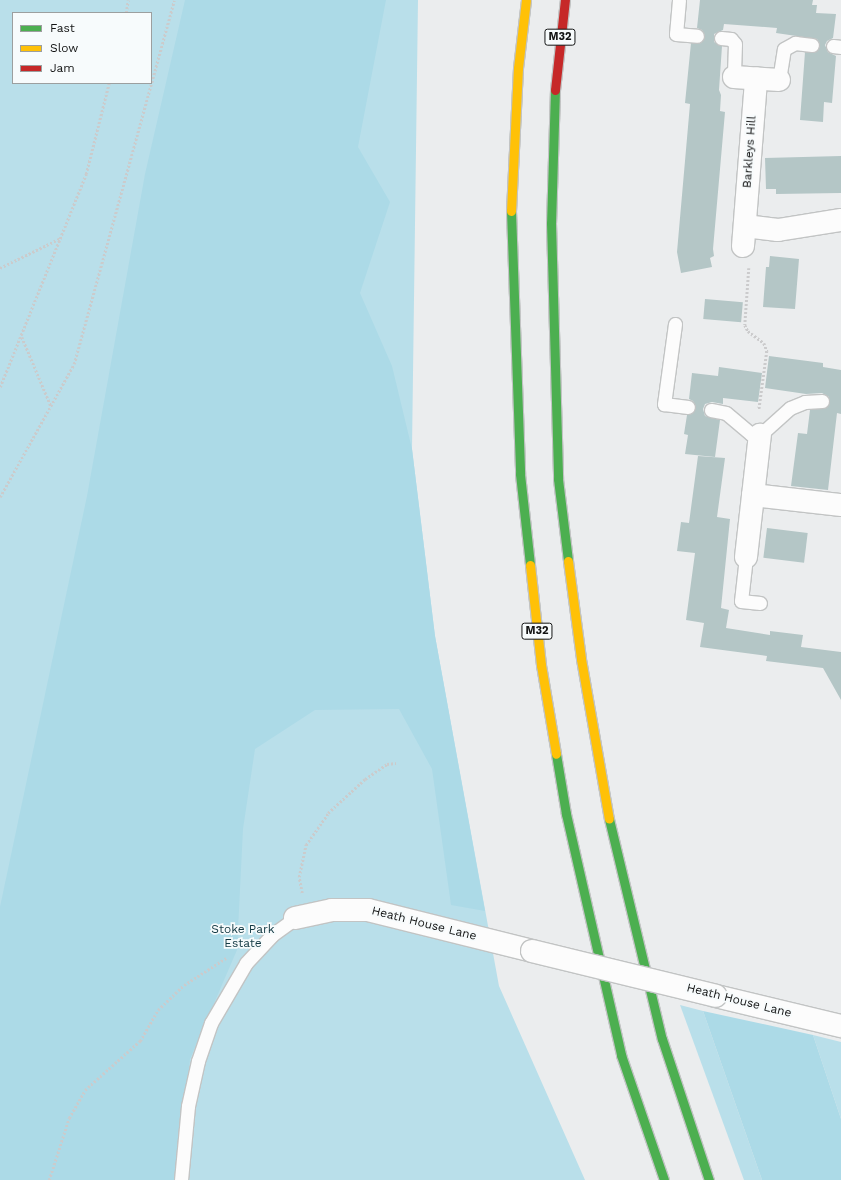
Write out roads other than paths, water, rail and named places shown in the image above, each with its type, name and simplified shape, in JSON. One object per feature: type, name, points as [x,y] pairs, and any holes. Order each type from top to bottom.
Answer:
[{"type":"highway","name":"M32","points":[[526,0],[518,68],[510,227],[520,474],[541,665],[566,814],[622,1055],[664,1180]]},
{"type":"highway","name":"M32","points":[[565,0],[555,74],[552,223],[558,479],[581,659],[606,806],[662,1039],[709,1180]]},
{"type":"street","points":[[734,77],[779,80]]},
{"type":"street","name":"Barkleys Hill","points":[[756,79],[744,236],[841,220]]},
{"type":"street","points":[[746,557],[758,435]]},
{"type":"street","points":[[753,494],[841,505]]},
{"type":"street","name":"Heath House Lane","points":[[300,917],[332,910],[368,910],[841,1026]]},
{"type":"lane","points":[[679,0],[676,34],[697,36]]},
{"type":"lane","points":[[721,38],[731,39],[735,44],[734,77]]},
{"type":"lane","points":[[779,80],[784,49],[795,44],[812,45]]},
{"type":"lane","points":[[675,324],[664,404],[688,407]]},
{"type":"lane","points":[[711,410],[730,415],[751,434],[758,435],[790,408],[805,402],[822,401]]},
{"type":"lane","points":[[746,557],[741,601],[760,603]]},
{"type":"lane","name":"Heath House Lane","points":[[181,1180],[188,1106],[203,1042],[233,981],[246,963],[272,935],[300,917]]},
{"type":"park label","name":"Stoke Park Estate","points":[[243,937]]}]
